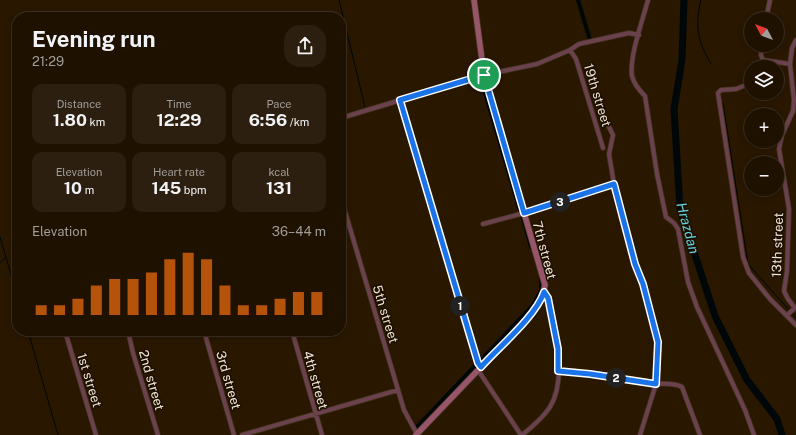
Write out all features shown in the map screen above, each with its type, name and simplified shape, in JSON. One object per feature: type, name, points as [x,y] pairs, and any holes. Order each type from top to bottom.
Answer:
[{"type":"main road","name":"7th street","points":[[416,434],[529,317],[541,301],[544,292],[544,285],[484,75],[474,0]]},
{"type":"street","points":[[648,0],[634,55],[632,75],[637,88],[645,96],[657,174],[666,217],[674,223],[678,229],[688,282],[697,308],[745,410],[754,435]]},
{"type":"street","points":[[767,12],[770,0]]},
{"type":"street","points":[[346,116],[484,75],[537,64],[570,50],[579,44],[629,34],[639,35]]},
{"type":"street","name":"13th street","points":[[795,307],[788,299],[784,291],[787,271],[789,209],[780,149],[782,135],[793,111],[794,83],[790,64],[792,48],[796,40]]},
{"type":"street","name":"19th street","points":[[570,50],[576,58],[603,148]]},
{"type":"street","points":[[761,52],[761,55],[764,60]]},
{"type":"street","points":[[784,63],[790,64]]},
{"type":"street","points":[[744,86],[736,89],[721,90],[718,93],[743,257],[749,273],[770,299],[796,325]]},
{"type":"street","points":[[400,100],[468,335],[479,368],[522,435],[533,426],[551,405],[558,384],[558,349],[548,298],[544,292]]},
{"type":"street","name":"19th street","points":[[609,127],[613,135],[609,154],[614,184],[635,264],[643,284],[658,342],[656,384],[640,435]]},
{"type":"street","points":[[483,224],[524,213],[614,184]]},
{"type":"street","name":"5th street","points":[[346,215],[404,410],[416,434]]},
{"type":"street","points":[[787,315],[795,307]]},
{"type":"street","name":"1st street","points":[[66,336],[96,435]]},
{"type":"street","name":"2nd street","points":[[129,336],[158,435]]},
{"type":"street","name":"3rd street","points":[[205,336],[234,435]]},
{"type":"street","name":"4th street","points":[[293,336],[322,435]]},
{"type":"street","points":[[558,371],[590,374],[656,384],[672,383],[682,387],[700,435]]},
{"type":"street","points":[[242,435],[398,390]]},
{"type":"waterway","points":[[339,0],[342,12]]},
{"type":"waterway","points":[[578,0],[590,40]]},
{"type":"waterway","name":"Hrazdan","points":[[684,0],[682,60],[674,109],[680,209],[715,316],[747,380],[777,419],[782,435]]},
{"type":"waterway","points":[[701,0],[698,17],[698,33],[706,56],[711,64]]},
{"type":"waterway","points":[[346,29],[365,107]]},
{"type":"waterway","points":[[483,50],[486,70]]},
{"type":"waterway","points":[[481,79],[520,211]]},
{"type":"waterway","points":[[723,103],[748,264],[789,310]]},
{"type":"waterway","points":[[522,215],[531,247]]},
{"type":"waterway","points":[[0,237],[12,278]]},
{"type":"waterway","points":[[0,263],[5,258]]},
{"type":"waterway","points":[[481,360],[533,305],[541,291],[541,279]]},
{"type":"waterway","points":[[793,314],[796,318]]},
{"type":"waterway","points":[[29,336],[58,435]]},
{"type":"waterway","points":[[418,426],[475,366]]},
{"type":"route","points":[[484,75],[524,213],[614,184],[635,264],[643,284],[658,342],[656,384],[646,381],[558,371],[558,349],[548,298],[544,292],[541,301],[529,317],[481,367],[478,363],[468,335],[400,100],[484,75]]}]
